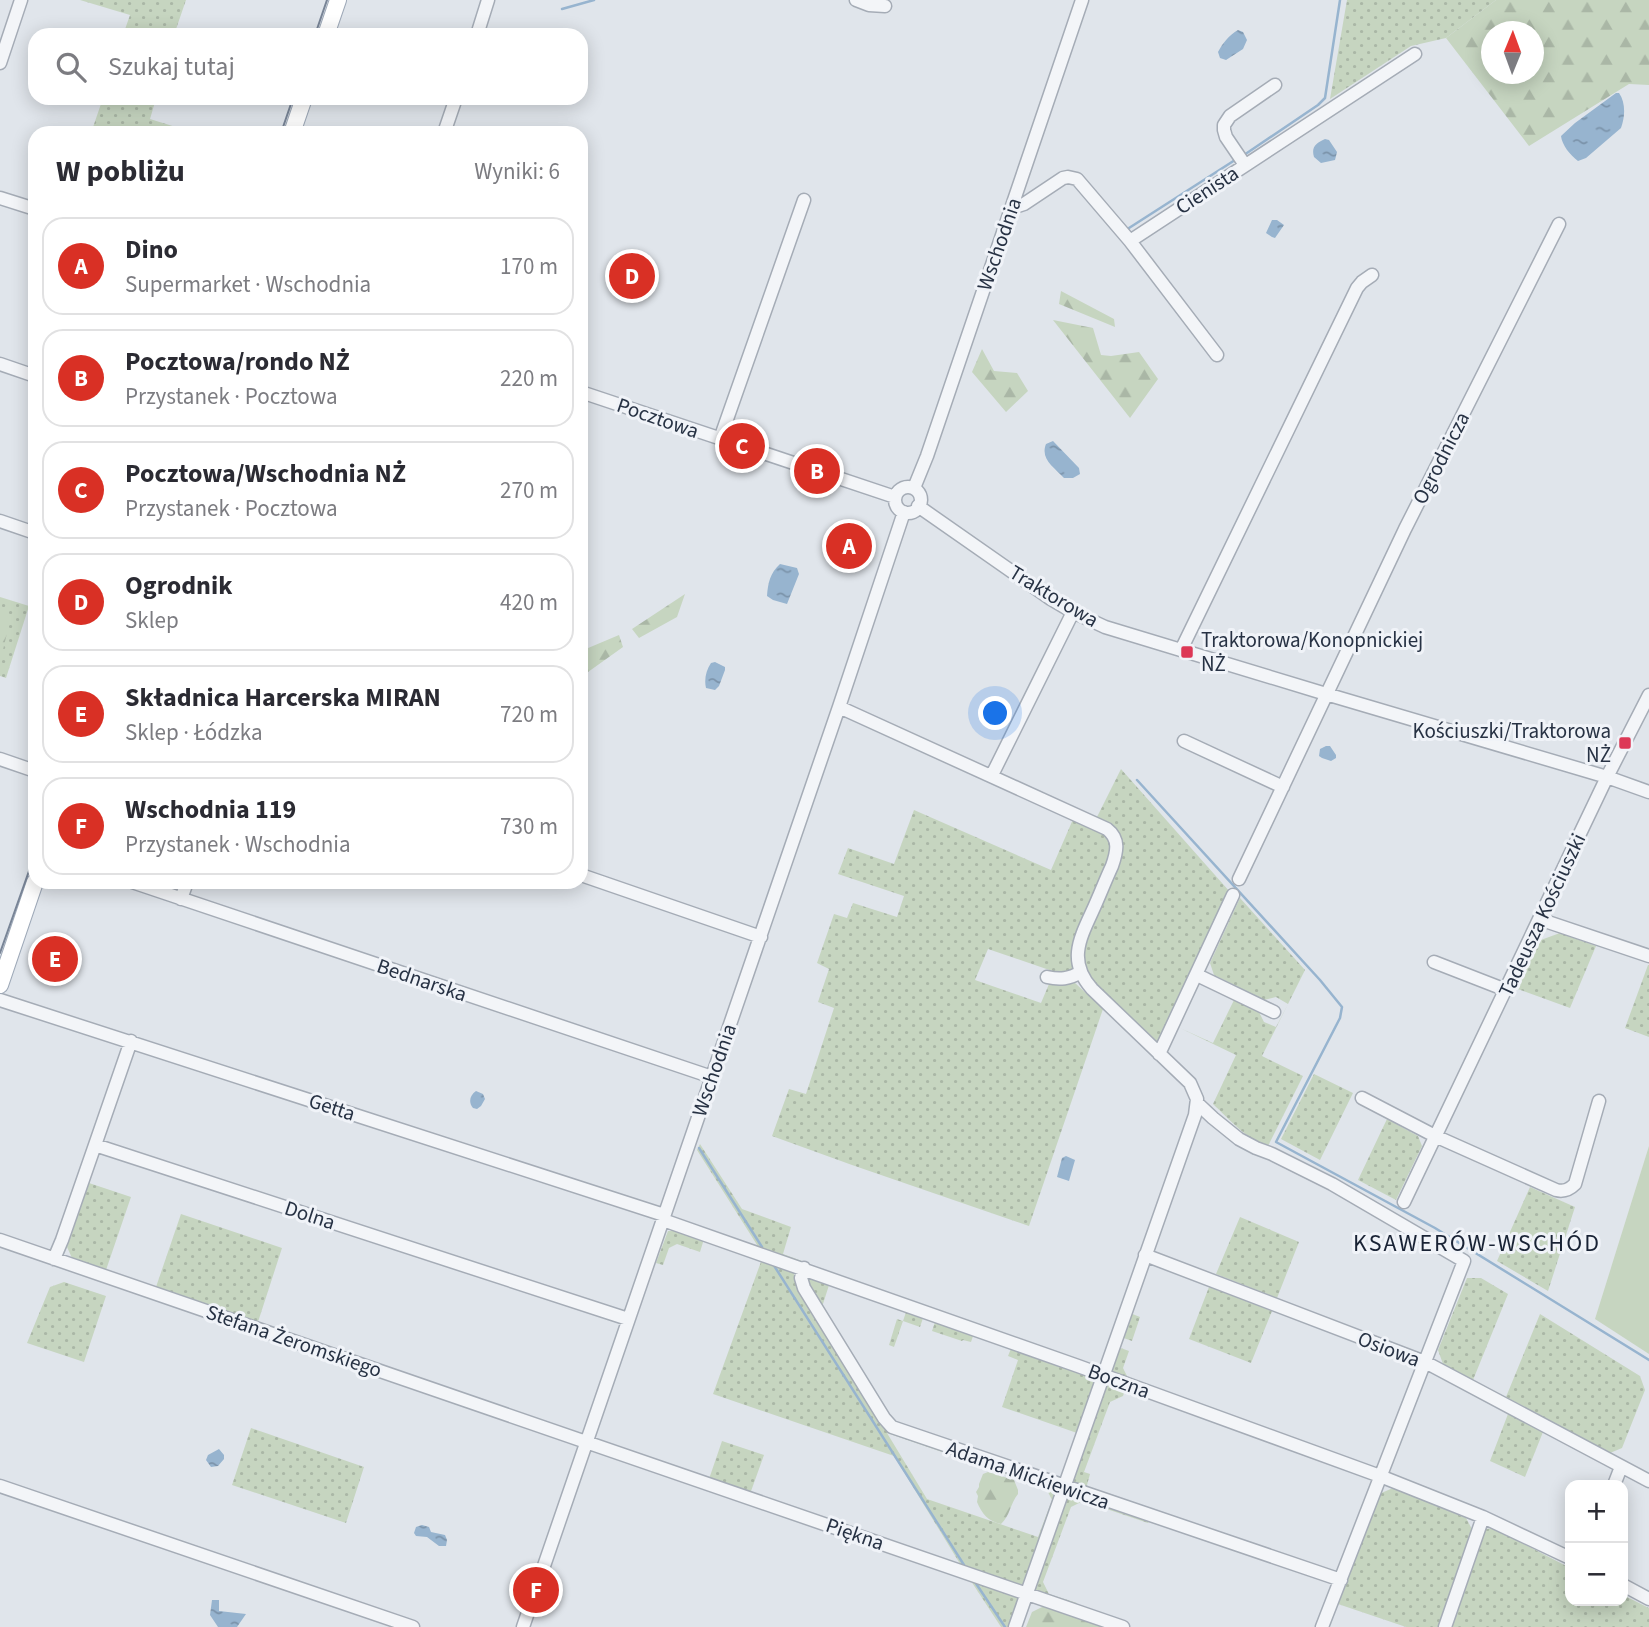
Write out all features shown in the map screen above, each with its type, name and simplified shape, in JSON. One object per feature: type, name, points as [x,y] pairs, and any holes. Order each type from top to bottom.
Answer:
[{"type":"main road","points":[[328,28],[338,0]]},
{"type":"main road","points":[[294,126],[302,105]]},
{"type":"main road","points":[[0,985],[33,889]]},
{"type":"street","points":[[1,59],[21,0]]},
{"type":"street","points":[[479,28],[488,0]]},
{"type":"street","points":[[856,0],[869,5],[885,6]]},
{"type":"street","name":"Wschodnia","points":[[914,488],[1082,0]]},
{"type":"street","name":"Cienista","points":[[1130,241],[1415,54]]},
{"type":"street","points":[[1245,165],[1226,137],[1224,125],[1230,116],[1275,85]]},
{"type":"street","points":[[446,126],[454,105]]},
{"type":"street","points":[[1012,208],[1024,204],[1063,178],[1072,177],[1081,182],[1217,355]]},
{"type":"street","points":[[0,198],[28,207]]},
{"type":"street","points":[[720,439],[804,200]]},
{"type":"street","name":"Ogrodnicza","points":[[1239,878],[1405,529],[1559,224]]},
{"type":"street","points":[[1181,650],[1357,288],[1372,275]]},
{"type":"street","points":[[0,364],[28,374]]},
{"type":"street","name":"Pocztowa","points":[[588,394],[895,497]]},
{"type":"street","points":[[901,488],[914,488],[919,495],[918,506],[912,512],[904,512],[897,506],[895,497],[901,488]]},
{"type":"street","name":"Traktorowa","points":[[918,506],[1051,599],[1105,627],[1607,777],[1649,792]]},
{"type":"street","name":"Wschodnia","points":[[523,1627],[761,937],[904,512]]},
{"type":"street","points":[[0,521],[28,531]]},
{"type":"street","points":[[992,775],[1073,612]]},
{"type":"street","name":"Tadeusza Kościuszki","points":[[1404,1202],[1607,777],[1649,695]]},
{"type":"street","points":[[839,707],[1107,829],[1115,839],[1116,850],[1112,866],[1079,942],[1077,960],[1081,972],[1092,989],[1190,1083],[1195,1092],[1195,1115],[1015,1627]]},
{"type":"street","points":[[1184,741],[1283,787]]},
{"type":"street","points":[[0,759],[28,769]]},
{"type":"street","points":[[588,877],[761,937]]},
{"type":"street","name":"Bednarska","points":[[152,889],[712,1077]]},
{"type":"street","points":[[181,899],[185,889]]},
{"type":"street","points":[[1159,1054],[1233,895]]},
{"type":"street","points":[[1539,919],[1649,956]]},
{"type":"street","points":[[1434,962],[1506,990]]},
{"type":"street","points":[[1047,976],[1065,979],[1081,972]]},
{"type":"street","points":[[1197,975],[1274,1012]]},
{"type":"street","name":"Getta","points":[[0,1000],[664,1217]]},
{"type":"street","points":[[54,1259],[131,1041]]},
{"type":"street","points":[[1362,1098],[1435,1136],[1556,1190],[1564,1191],[1575,1184],[1599,1101]]},
{"type":"street","points":[[1197,1103],[1240,1139],[1332,1184],[1464,1261],[1322,1627]]},
{"type":"street","name":"Dolna","points":[[95,1145],[628,1319]]},
{"type":"street","name":"Boczna","points":[[664,1217],[1380,1476],[1483,1517],[1565,1556]]},
{"type":"street","name":"Stefana Żeromskiego","points":[[0,1240],[587,1441]]},
{"type":"street","name":"Osiowa","points":[[1145,1255],[1425,1362],[1649,1481]]},
{"type":"street","name":"Adama Mickiewicza","points":[[804,1268],[801,1278],[804,1288],[855,1373],[892,1427],[1340,1580]]},
{"type":"street","name":"Piękna","points":[[587,1441],[1124,1627]]},
{"type":"street","points":[[1616,1480],[1621,1467]]},
{"type":"street","points":[[0,1486],[413,1627]]},
{"type":"street","points":[[1446,1627],[1483,1517]]},
{"type":"street","points":[[1628,1588],[1649,1599]]},
{"type":"green space","points":[[80,0],[186,0],[176,28],[125,28],[130,15]]},
{"type":"green space","points":[[1347,0],[1496,0],[1446,38],[1411,46],[1330,99]]},
{"type":"green space","points":[[1496,0],[1649,0],[1649,85],[1629,84],[1529,146],[1481,84],[1544,84],[1544,21],[1481,21],[1481,84],[1446,38]]},
{"type":"green space","points":[[101,105],[154,105],[150,119],[172,126],[93,126]]},
{"type":"green space","points":[[1061,291],[1114,319],[1115,327],[1059,304]]},
{"type":"green space","points":[[1053,320],[1093,328],[1101,355],[1139,352],[1158,379],[1130,418]]},
{"type":"green space","points":[[982,349],[994,371],[1017,373],[1028,391],[1006,412],[972,372]]},
{"type":"green space","points":[[685,594],[677,617],[639,638],[632,629]]},
{"type":"green space","points":[[0,597],[28,606],[28,609],[6,678],[0,676]]},
{"type":"green space","points":[[0,605],[9,625],[1,658],[0,658]]},
{"type":"green space","points":[[619,635],[623,647],[588,672],[588,648]]},
{"type":"green space","points":[[1121,769],[1230,892],[1161,1041],[1153,1038],[1098,991],[1086,977],[1082,950],[1120,856],[1096,819]]},
{"type":"green space","points":[[914,810],[1051,870],[1074,817],[1102,833],[1112,850],[1072,952],[1072,972],[1061,974],[988,949],[975,980],[1041,1003],[1049,984],[1074,982],[1103,1009],[1029,1226],[772,1136],[789,1089],[806,1094],[834,1008],[818,1002],[829,969],[817,963],[834,914],[847,918],[853,903],[897,917],[904,896],[838,874],[848,848],[894,864]]},
{"type":"green space","points":[[1240,898],[1305,970],[1288,1004],[1276,997],[1264,1000],[1214,975],[1210,963]]},
{"type":"green space","points":[[1560,933],[1596,946],[1570,1008],[1515,988],[1538,941]]},
{"type":"green space","points":[[1649,965],[1649,1037],[1625,1028]]},
{"type":"green space","points":[[1234,1000],[1259,1012],[1264,1022],[1276,1027],[1288,1004],[1262,1056],[1303,1076],[1268,1146],[1246,1134],[1213,1104],[1236,1055],[1180,1028],[1213,1043]]},
{"type":"green space","points":[[1314,1074],[1353,1093],[1320,1160],[1281,1139]]},
{"type":"green space","points":[[1387,1119],[1418,1136],[1422,1146],[1396,1200],[1358,1180]]},
{"type":"green space","points":[[700,1144],[742,1209],[791,1227],[783,1254],[802,1263],[759,1248],[697,1150]]},
{"type":"green space","points":[[1649,1146],[1649,1354],[1595,1319]]},
{"type":"green space","points":[[89,1183],[131,1197],[106,1270],[72,1258],[67,1247]]},
{"type":"green space","points":[[1530,1187],[1575,1207],[1548,1291],[1497,1261]]},
{"type":"green space","points":[[181,1214],[282,1248],[258,1322],[156,1287]]},
{"type":"green space","points":[[1240,1217],[1299,1242],[1277,1298],[1216,1274]]},
{"type":"green space","points":[[672,1228],[704,1239],[700,1252],[677,1244],[669,1248],[663,1265],[656,1263],[668,1231]]},
{"type":"green space","points":[[762,1259],[792,1268],[800,1290],[884,1427],[1052,1487],[1057,1494],[1023,1586],[962,1567],[894,1456],[713,1394]],"holes":[[[887,1433],[1046,1488],[1052,1500],[1038,1537],[927,1499]]]},
{"type":"green space","points":[[808,1277],[830,1282],[822,1307],[887,1410],[884,1412],[821,1311],[806,1279]]},
{"type":"green space","points":[[1467,1278],[1481,1278],[1508,1294],[1473,1380],[1443,1364],[1438,1350]]},
{"type":"green space","points":[[64,1282],[106,1296],[84,1362],[27,1343],[50,1287]]},
{"type":"green space","points":[[1209,1287],[1272,1311],[1251,1363],[1189,1339]]},
{"type":"green space","points":[[907,1309],[924,1315],[920,1327],[903,1321]]},
{"type":"green space","points":[[1130,1313],[1140,1317],[1132,1341],[1121,1337]]},
{"type":"green space","points":[[1540,1314],[1640,1376],[1645,1390],[1622,1448],[1610,1453],[1506,1397]]},
{"type":"green space","points":[[897,1319],[903,1321],[894,1347],[889,1345]]},
{"type":"green space","points":[[936,1319],[974,1333],[971,1342],[932,1331]]},
{"type":"green space","points":[[1012,1346],[1090,1374],[1097,1380],[1077,1433],[1002,1407],[1018,1360],[1008,1356]]},
{"type":"green space","points":[[1118,1347],[1129,1351],[1123,1368],[1129,1380],[1111,1372]]},
{"type":"green space","points":[[1106,1382],[1126,1387],[1123,1396],[1110,1402],[1084,1472],[1090,1474],[1088,1488],[1071,1484]]},
{"type":"green space","points":[[1508,1414],[1543,1432],[1525,1477],[1490,1461]]},
{"type":"green space","points":[[251,1428],[364,1467],[346,1523],[232,1485]]},
{"type":"green space","points":[[722,1441],[764,1455],[750,1494],[709,1479]]},
{"type":"green space","points":[[988,1472],[1014,1480],[1018,1490],[1001,1524],[986,1516],[977,1502],[976,1492],[983,1474]]},
{"type":"green space","points":[[1393,1488],[1466,1518],[1473,1531],[1438,1627],[1406,1627],[1338,1604],[1379,1494]]},
{"type":"green space","points":[[1071,1494],[1149,1521],[1148,1523],[1083,1501],[1071,1507],[1043,1582],[1049,1594],[1077,1603],[1076,1607],[1036,1592],[1034,1587],[1064,1496]]},
{"type":"green space","points":[[1493,1528],[1565,1565],[1565,1606],[1628,1606],[1628,1598],[1649,1608],[1649,1627],[1449,1627],[1486,1529]]},
{"type":"green space","points":[[971,1581],[1015,1593],[1020,1600],[1011,1627],[1001,1627]]},
{"type":"green space","points":[[1044,1606],[1105,1627],[1026,1627],[1032,1612]]},
{"type":"water","points":[[1238,30],[1243,32],[1247,40],[1243,49],[1226,60],[1220,58],[1218,52]]},
{"type":"water","points":[[1619,93],[1624,106],[1621,128],[1586,158],[1578,161],[1567,150],[1561,136]]},
{"type":"water","points":[[1325,139],[1329,140],[1337,152],[1335,160],[1321,163],[1314,157],[1313,151],[1317,144]]},
{"type":"water","points":[[1272,220],[1284,225],[1275,238],[1266,233]]},
{"type":"water","points":[[1053,441],[1079,468],[1080,474],[1073,478],[1064,478],[1049,462],[1045,449],[1046,444]]},
{"type":"water","points":[[780,564],[797,568],[799,574],[787,604],[767,596],[770,578]]},
{"type":"water","points":[[715,662],[725,667],[725,670],[715,690],[706,688],[705,682],[709,666]]},
{"type":"water","points":[[1330,746],[1336,755],[1331,761],[1319,756],[1320,749]]},
{"type":"water","points":[[476,1091],[483,1094],[485,1099],[477,1109],[471,1106],[470,1101]]},
{"type":"water","points":[[1066,1156],[1075,1160],[1069,1181],[1057,1177],[1062,1158]]},
{"type":"water","points":[[219,1449],[224,1459],[218,1466],[211,1467],[206,1460],[208,1455]]},
{"type":"water","points":[[416,1527],[429,1527],[431,1532],[445,1535],[446,1546],[439,1546],[427,1537],[416,1536]]},
{"type":"water","points":[[212,1600],[219,1600],[219,1611],[246,1614],[237,1627],[218,1627],[210,1615]]},
{"type":"waterway","points":[[562,9],[594,0]]},
{"type":"waterway","points":[[1244,155],[1325,98],[1340,0]]},
{"type":"waterway","points":[[1129,228],[1235,160]]},
{"type":"waterway","points":[[1137,780],[1342,1007],[1340,1018],[1276,1142],[1435,1228],[1649,1360]]},
{"type":"waterway","points":[[699,1148],[762,1247]]},
{"type":"waterway","points":[[773,1264],[964,1565]]},
{"type":"waterway","points":[[975,1582],[1005,1627]]},
{"type":"tram line","points":[[317,28],[327,0]]},
{"type":"tram line","points":[[283,126],[291,105]]},
{"type":"tram line","points":[[0,953],[28,874]]},
{"type":"place","name":"Ogrodnik","points":[[632,276]]},
{"type":"place","name":"Pocztowa/Wschodnia NŻ","points":[[742,446]]},
{"type":"place","name":"Pocztowa/rondo NŻ","points":[[817,471]]},
{"type":"place","name":"Dino","points":[[849,546]]},
{"type":"place","name":"Traktorowa/Konopnickiej NŻ","points":[[1187,652]]},
{"type":"place","name":"Kościuszki/Traktorowa NŻ","points":[[1625,743]]},
{"type":"place","name":"Składnica Harcerska MIRAN","points":[[55,959]]},
{"type":"place","name":"Wschodnia 119","points":[[536,1590]]},
{"type":"district","name":"KSAWERÓW-WSCHÓD","points":[[1477,1243]]}]
